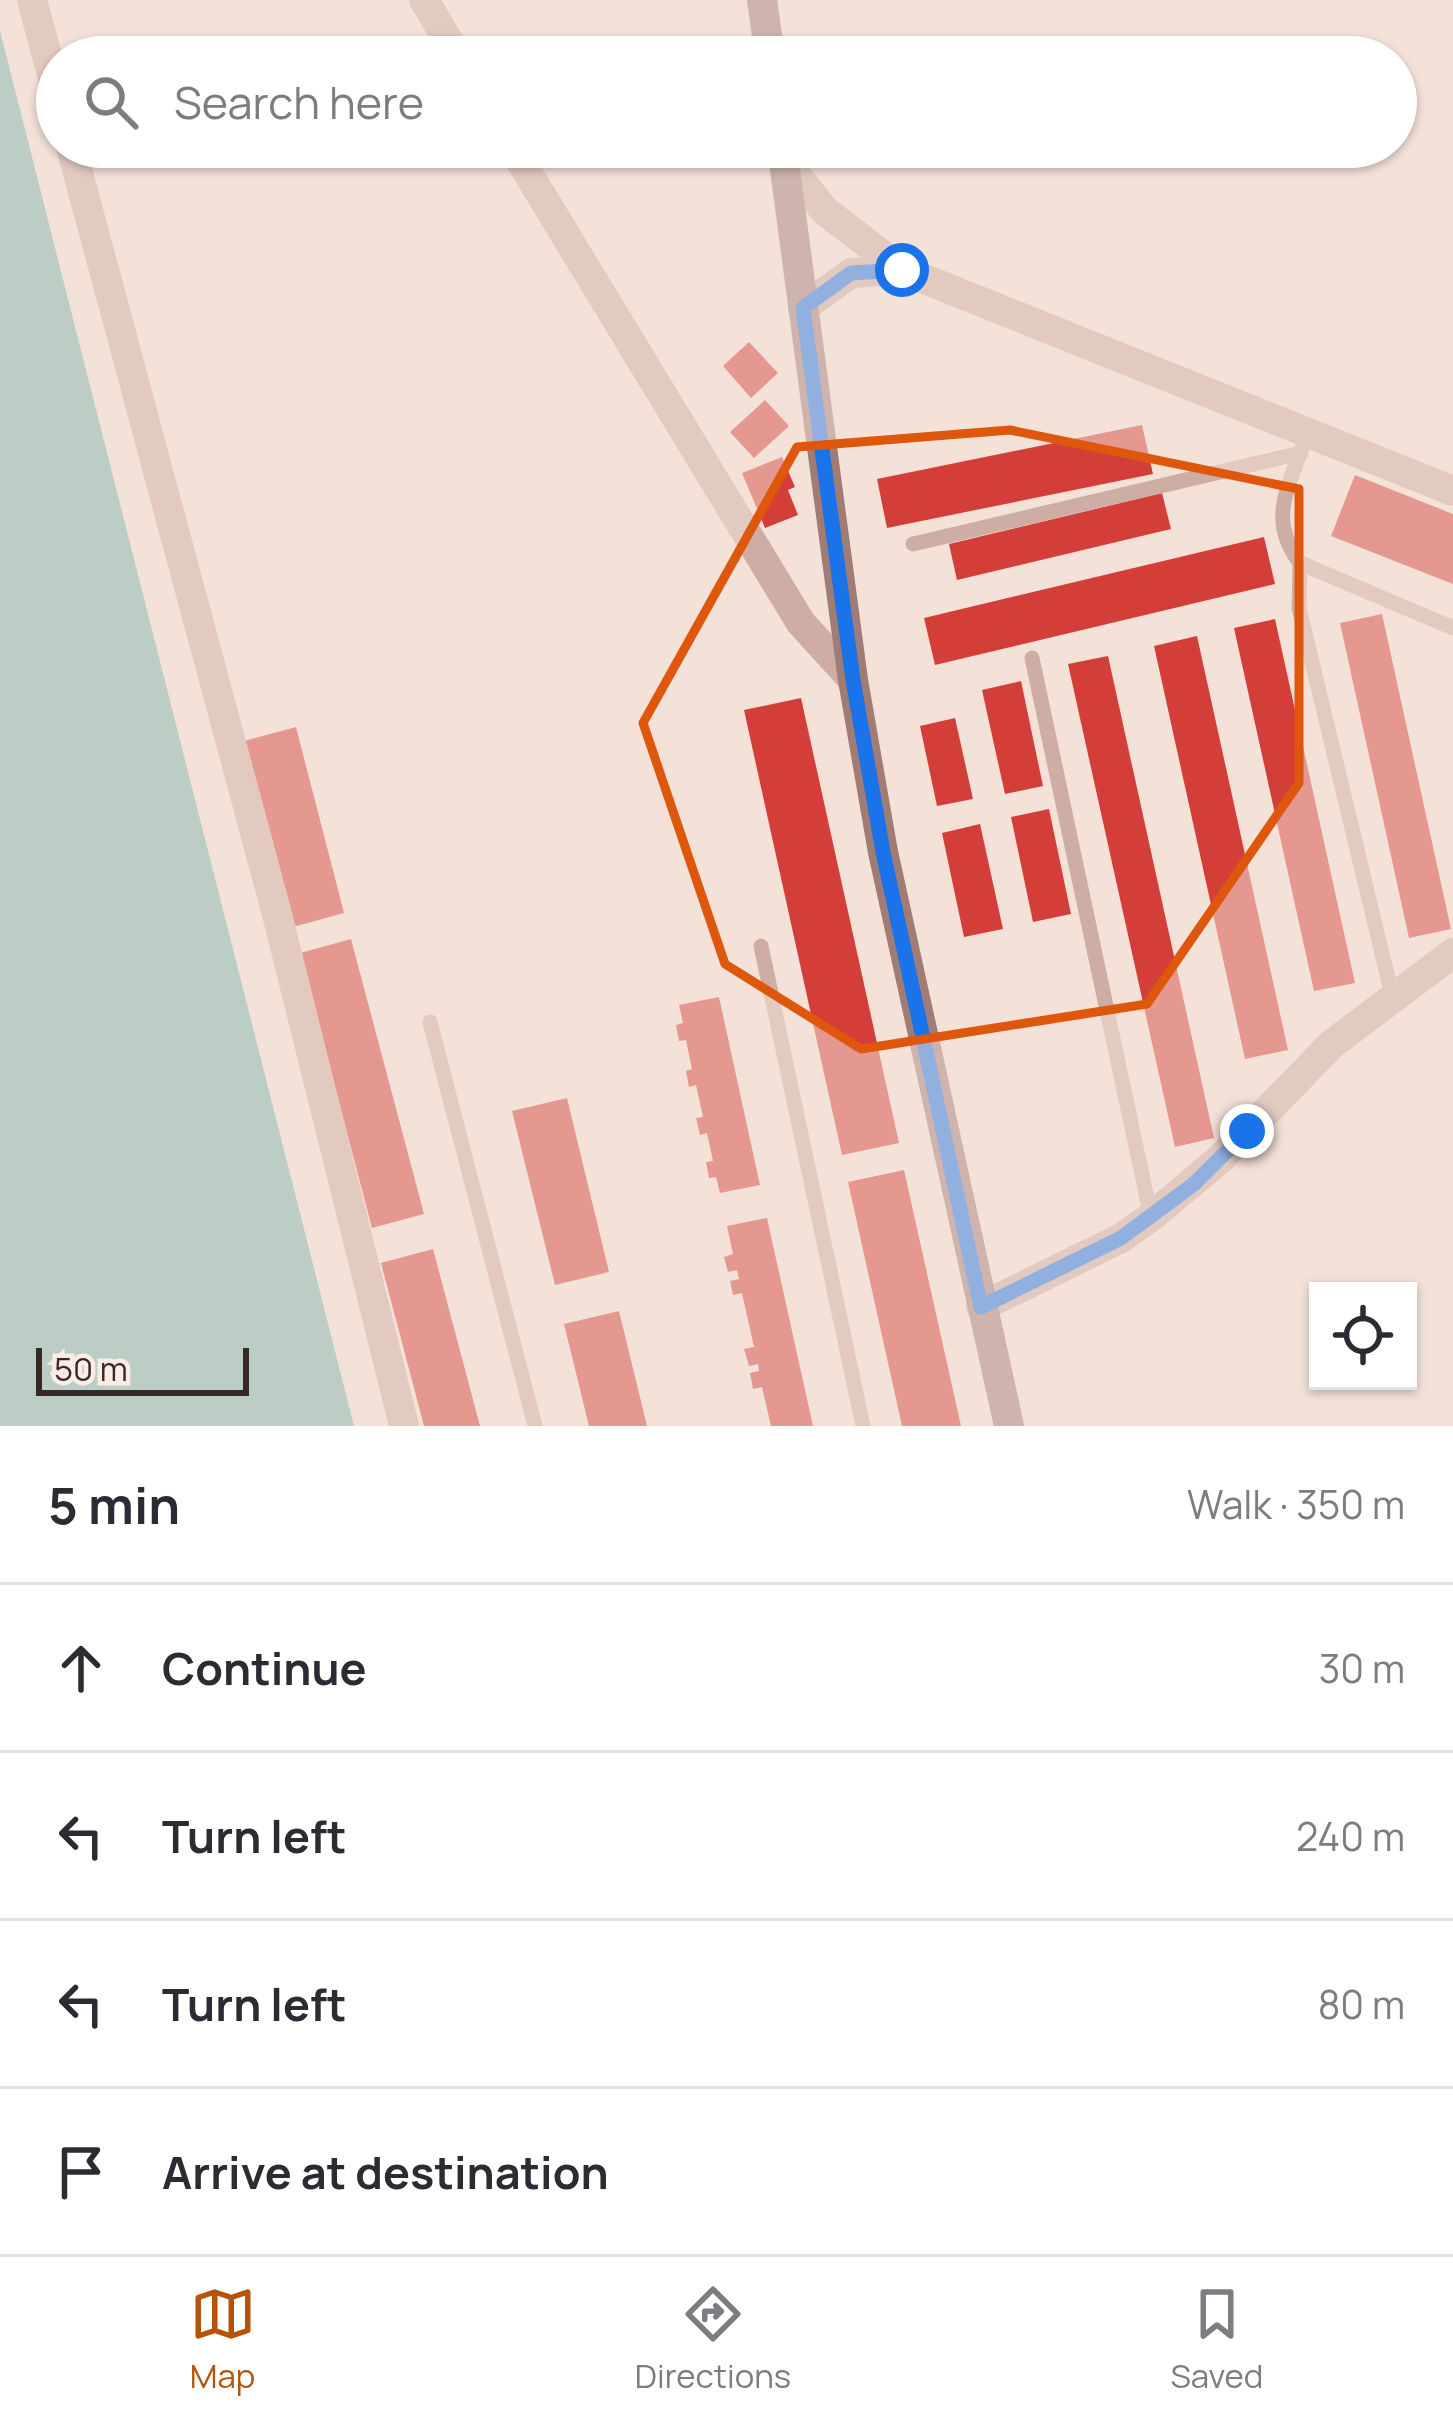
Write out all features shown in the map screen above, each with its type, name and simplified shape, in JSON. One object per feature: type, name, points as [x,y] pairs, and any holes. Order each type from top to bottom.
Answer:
[{"type":"main road","points":[[762,0],[767,36]]},
{"type":"main road","points":[[784,168],[853,680],[929,1081],[1009,1426]]},
{"type":"street","points":[[32,0],[42,36]]},
{"type":"street","points":[[424,0],[445,36]]},
{"type":"street","points":[[77,168],[278,918],[404,1426]]},
{"type":"street","points":[[525,168],[801,623],[853,680]]},
{"type":"street","points":[[793,168],[825,211],[902,270],[1304,443],[1453,491]]},
{"type":"street","points":[[803,308],[851,273],[902,270]]},
{"type":"street","points":[[981,1307],[1121,1238],[1151,1217],[1221,1158],[1332,1044],[1453,952]]},
{"type":"lane","points":[[913,544],[1304,443]]},
{"type":"lane","points":[[1304,443],[1278,513],[1289,549],[1300,563],[1453,628]]},
{"type":"lane","points":[[1300,563],[1299,608],[1392,994]]},
{"type":"lane","points":[[1032,658],[1151,1217]]},
{"type":"lane","points":[[761,946],[863,1426]]},
{"type":"lane","points":[[430,1022],[535,1426]]},
{"type":"highlighted area","points":[[1010,430],[1299,489],[1299,783],[1147,1004],[861,1049],[725,964],[643,723],[797,447]]},
{"type":"water","points":[[0,31],[354,1426],[0,1426]]},
{"type":"building","points":[[749,342],[778,373],[751,398],[723,366]]},
{"type":"building","points":[[765,400],[789,426],[754,458],[730,432]]},
{"type":"building","points":[[1142,425],[1153,474],[887,528],[877,479]]},
{"type":"building","points":[[782,457],[795,487],[788,490],[798,515],[765,528],[742,473]]},
{"type":"building","points":[[1355,475],[1453,514],[1453,584],[1331,536]]},
{"type":"building","points":[[1162,493],[1171,529],[957,580],[949,544]]},
{"type":"building","points":[[1264,537],[1275,584],[935,665],[924,618]]},
{"type":"building","points":[[1382,614],[1451,929],[1409,938],[1340,623]]},
{"type":"building","points":[[1275,619],[1355,983],[1314,991],[1234,628]]},
{"type":"building","points":[[1197,636],[1288,1050],[1245,1059],[1154,646]]},
{"type":"building","points":[[1108,656],[1214,1138],[1175,1147],[1068,664]]},
{"type":"building","points":[[1021,681],[1043,786],[1005,794],[982,690]]},
{"type":"building","points":[[801,698],[899,1143],[842,1155],[744,710]]},
{"type":"building","points":[[955,718],[973,799],[937,806],[920,726]]},
{"type":"building","points":[[296,727],[344,913],[293,927],[244,741]]},
{"type":"building","points":[[1049,809],[1071,914],[1033,922],[1011,817]]},
{"type":"building","points":[[980,824],[1003,929],[964,937],[942,833]]},
{"type":"building","points":[[351,939],[424,1214],[372,1228],[300,953]]},
{"type":"building","points":[[719,997],[760,1185],[720,1193],[716,1177],[709,1178],[706,1162],[713,1161],[707,1133],[700,1135],[696,1118],[703,1117],[696,1085],[689,1087],[686,1071],[692,1069],[686,1040],[679,1041],[676,1025],[683,1023],[679,1005]]},
{"type":"building","points":[[567,1098],[609,1272],[555,1285],[512,1111]]},
{"type":"building","points":[[904,1170],[961,1426],[902,1426],[848,1182]]},
{"type":"building","points":[[767,1218],[813,1426],[771,1426],[762,1387],[753,1389],[750,1373],[759,1371],[758,1364],[749,1366],[744,1349],[754,1347],[742,1293],[733,1295],[730,1281],[739,1279],[737,1270],[728,1272],[724,1257],[733,1254],[727,1226]]},
{"type":"building","points":[[433,1249],[480,1426],[424,1426],[381,1263]]},
{"type":"building","points":[[619,1311],[647,1426],[589,1426],[564,1324]]},
{"type":"route","points":[[902,270],[867,268],[851,273],[803,308],[853,680],[883,852],[981,1307],[1121,1238],[1194,1184],[1247,1131]]}]
